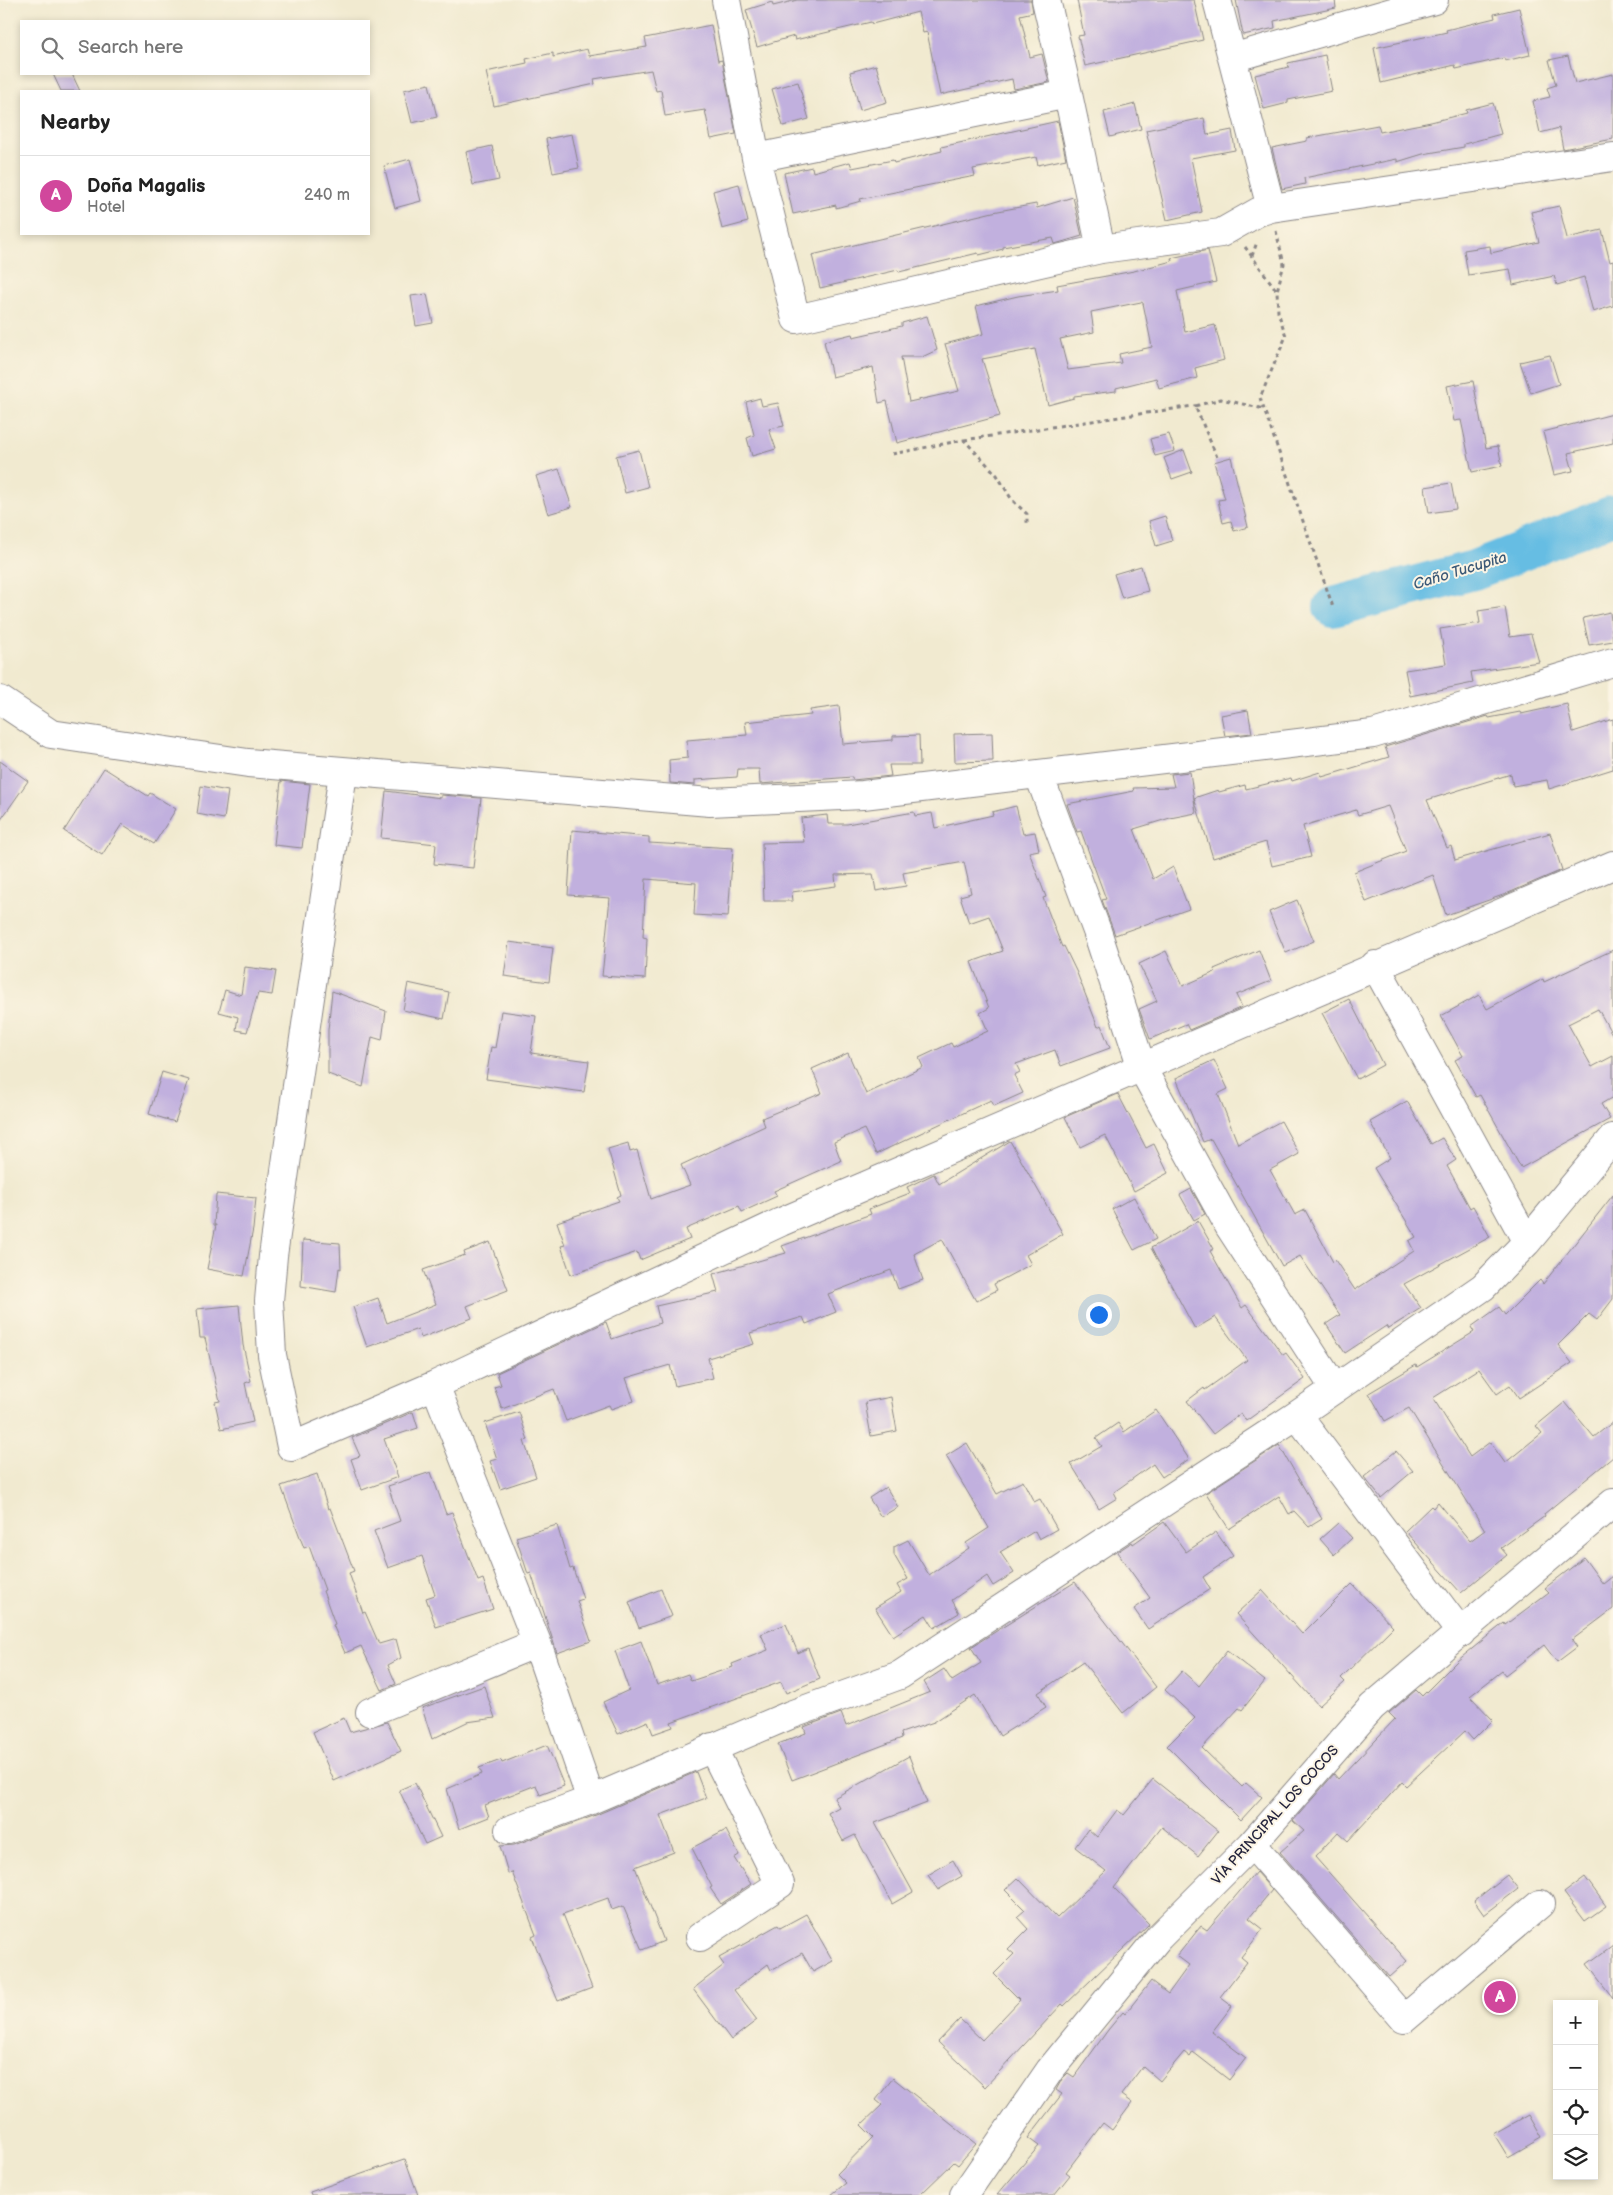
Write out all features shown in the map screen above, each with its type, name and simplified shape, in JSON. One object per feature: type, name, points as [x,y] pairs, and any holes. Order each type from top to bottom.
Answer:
[{"type":"street","points":[[726,0],[756,158],[796,319],[1101,249],[1221,233],[1258,212],[1271,208],[1613,157]]},
{"type":"street","points":[[1046,0],[1101,249]]},
{"type":"street","points":[[1217,0],[1271,208]]},
{"type":"street","points":[[1232,58],[1434,0]]},
{"type":"street","points":[[756,158],[1068,94]]},
{"type":"street","points":[[0,700],[51,734],[248,764],[710,802],[863,795],[1373,734],[1613,662]]},
{"type":"street","points":[[343,773],[293,1112],[273,1256],[269,1301],[272,1355],[291,1447],[435,1385],[781,1222],[1142,1068],[1375,965],[1613,865]]},
{"type":"street","points":[[1038,775],[1097,931],[1142,1068],[1229,1226],[1335,1389]]},
{"type":"street","points":[[1375,965],[1527,1242]]},
{"type":"street","points":[[509,1830],[591,1800],[790,1715],[900,1675],[1297,1415],[1484,1287],[1527,1242],[1613,1138]]},
{"type":"street","points":[[435,1385],[537,1643],[591,1800]]},
{"type":"street","points":[[1297,1415],[1461,1633]]},
{"type":"street","name":"VÍA PRINCIPAL LOS COCOS","points":[[964,2195],[1050,2070],[1146,1952],[1252,1844],[1372,1707],[1613,1503]]},
{"type":"street","points":[[370,1712],[537,1643]]},
{"type":"street","points":[[700,1937],[780,1884],[712,1747]]},
{"type":"street","points":[[1252,1844],[1404,2019],[1540,1904]]},
{"type":"path","points":[[1271,208],[1284,264],[1277,291],[1278,312],[1286,336],[1260,398],[1333,607]]},
{"type":"path","points":[[1221,233],[1247,248],[1277,291]]},
{"type":"path","points":[[892,454],[964,440],[1200,405],[1221,399],[1264,409]]},
{"type":"path","points":[[1200,405],[1196,406],[1217,457]]},
{"type":"path","points":[[964,440],[998,475],[1012,500],[1028,514],[1027,523]]},
{"type":"building","points":[[797,0],[1031,0],[1033,12],[1020,15],[1030,57],[1042,54],[1049,82],[1014,89],[1012,79],[940,95],[927,32],[923,33],[918,12],[795,40],[794,36],[757,47],[746,10],[772,2],[773,6]]},
{"type":"building","points":[[1077,0],[1194,0],[1203,40],[1085,66],[1078,36],[1084,35]]},
{"type":"building","points":[[1236,0],[1335,0],[1336,8],[1274,21],[1275,28],[1243,35]]},
{"type":"building","points":[[1519,8],[1530,55],[1505,61],[1504,58],[1456,69],[1455,65],[1381,83],[1374,48],[1447,32],[1446,30],[1495,18],[1494,14]]},
{"type":"building","points":[[711,25],[718,61],[722,60],[736,134],[711,139],[705,110],[665,116],[661,90],[656,91],[651,70],[594,79],[595,84],[494,106],[486,72],[527,63],[526,59],[553,53],[553,57],[587,49],[589,56],[647,47],[645,38]]},
{"type":"building","points":[[1325,55],[1332,91],[1288,100],[1288,103],[1264,109],[1255,75],[1289,67],[1288,63]]},
{"type":"building","points":[[1568,56],[1575,83],[1613,74],[1613,139],[1563,149],[1559,128],[1540,133],[1533,101],[1550,97],[1547,88],[1556,85],[1549,60]]},
{"type":"building","points":[[876,65],[887,102],[860,110],[850,72]]},
{"type":"building","points":[[53,75],[72,75],[80,90],[61,90]]},
{"type":"building","points":[[798,82],[809,119],[783,126],[772,89]]},
{"type":"building","points":[[429,84],[437,117],[412,123],[404,90]]},
{"type":"building","points":[[1493,103],[1501,134],[1464,144],[1464,147],[1423,154],[1397,162],[1397,159],[1304,178],[1305,184],[1282,189],[1272,148],[1307,141],[1307,138],[1378,125],[1380,132],[1431,122],[1467,113],[1466,110]]},
{"type":"building","points":[[1135,104],[1141,129],[1110,137],[1104,112]]},
{"type":"building","points":[[1204,118],[1207,135],[1232,130],[1235,150],[1191,158],[1202,212],[1167,220],[1146,130]]},
{"type":"building","points":[[1058,121],[1066,159],[1038,165],[1036,157],[973,169],[975,176],[860,199],[861,201],[836,208],[836,205],[793,214],[784,173],[812,167],[813,172],[850,162],[852,168],[893,160],[894,163],[942,151],[941,147]]},
{"type":"building","points":[[572,134],[579,168],[553,173],[546,139]]},
{"type":"building","points":[[492,146],[499,180],[473,185],[466,152]]},
{"type":"building","points":[[410,159],[421,201],[395,208],[384,166]]},
{"type":"building","points":[[739,184],[748,222],[722,229],[713,191]]},
{"type":"building","points":[[1073,197],[1082,236],[1055,244],[1053,238],[1003,247],[1003,249],[979,255],[978,253],[820,288],[812,255],[993,212],[1036,204],[1037,208]]},
{"type":"building","points":[[1559,206],[1567,238],[1602,230],[1610,262],[1613,261],[1613,306],[1593,312],[1584,277],[1557,285],[1554,276],[1513,285],[1510,269],[1468,275],[1464,250],[1490,246],[1491,253],[1539,242],[1531,212]]},
{"type":"building","points":[[1208,250],[1216,282],[1177,291],[1185,332],[1215,325],[1224,360],[1195,368],[1197,378],[1159,388],[1156,378],[1116,388],[1116,391],[1074,396],[1074,398],[1048,405],[1035,349],[982,359],[1000,416],[897,443],[887,401],[879,403],[873,367],[832,377],[824,341],[852,334],[853,337],[902,326],[902,323],[927,316],[937,350],[922,357],[901,357],[909,402],[959,391],[945,344],[983,334],[976,306],[1018,296],[1058,290],[1057,285],[1134,271],[1172,261],[1171,258]],"holes":[[[1143,303],[1152,347],[1119,354],[1121,363],[1068,370],[1060,339],[1094,332],[1091,312]]]},
{"type":"building","points":[[427,294],[433,323],[416,326],[411,296]]},
{"type":"building","points":[[1550,355],[1559,384],[1531,393],[1520,362]]},
{"type":"building","points":[[1473,381],[1486,448],[1498,446],[1502,466],[1472,472],[1461,420],[1454,421],[1447,386]]},
{"type":"building","points":[[760,398],[762,406],[778,403],[784,426],[769,429],[776,449],[752,456],[747,438],[754,435],[746,402]]},
{"type":"building","points":[[1613,414],[1613,443],[1568,453],[1573,471],[1554,475],[1543,432]]},
{"type":"building","points":[[1169,434],[1175,451],[1155,456],[1150,439]]},
{"type":"building","points":[[639,450],[648,487],[625,493],[616,456]]},
{"type":"building","points":[[1184,450],[1192,472],[1172,479],[1164,458]]},
{"type":"building","points":[[1231,457],[1248,527],[1234,531],[1231,521],[1223,523],[1218,500],[1225,499],[1214,462]]},
{"type":"building","points":[[559,469],[572,507],[548,514],[536,476]]},
{"type":"building","points":[[1451,483],[1456,509],[1429,513],[1425,487]]},
{"type":"building","points":[[1165,516],[1172,541],[1156,546],[1149,521]]},
{"type":"building","points":[[1141,566],[1148,591],[1122,598],[1114,574]]},
{"type":"building","points":[[1505,607],[1510,637],[1531,634],[1539,662],[1471,672],[1473,683],[1410,696],[1405,670],[1446,664],[1440,629],[1480,623],[1478,611]]},
{"type":"building","points":[[1610,612],[1613,641],[1589,645],[1583,618]]},
{"type":"building","points":[[1567,704],[1573,732],[1613,719],[1613,769],[1549,789],[1547,780],[1513,786],[1511,774],[1427,800],[1447,848],[1451,846],[1455,860],[1550,833],[1562,870],[1506,894],[1446,915],[1433,875],[1366,902],[1354,872],[1406,851],[1388,806],[1358,815],[1356,810],[1303,826],[1311,857],[1272,866],[1266,842],[1213,858],[1194,798],[1218,790],[1219,792],[1245,785],[1246,789],[1291,778],[1292,781],[1320,772],[1322,777],[1389,757],[1385,747],[1488,716],[1489,718],[1520,712],[1521,714]]},
{"type":"building","points":[[839,706],[843,744],[893,740],[893,736],[919,735],[920,765],[889,765],[891,776],[853,780],[852,777],[760,784],[759,769],[738,769],[737,777],[695,780],[695,785],[670,783],[669,760],[688,758],[687,740],[747,735],[745,722],[811,715],[810,710]]},
{"type":"building","points":[[1248,710],[1252,733],[1225,736],[1221,715]]},
{"type":"building","points":[[992,733],[993,761],[955,762],[954,734]]},
{"type":"building","points":[[0,761],[28,781],[0,821]]},
{"type":"building","points":[[104,768],[148,796],[150,793],[176,809],[154,844],[122,824],[102,855],[64,831]]},
{"type":"building","points":[[1190,772],[1196,813],[1170,818],[1134,829],[1153,879],[1173,867],[1189,909],[1115,935],[1102,900],[1106,899],[1081,831],[1077,832],[1067,804],[1134,791],[1133,788],[1174,787],[1171,774]]},
{"type":"building","points":[[281,781],[310,784],[302,848],[274,845]]},
{"type":"building","points":[[201,786],[228,791],[224,819],[197,814]]},
{"type":"building","points":[[386,791],[441,798],[441,795],[481,798],[473,868],[434,864],[436,844],[381,838]]},
{"type":"building","points":[[1016,806],[1023,834],[1035,832],[1039,850],[1029,852],[1046,897],[1043,898],[1062,947],[1064,946],[1077,973],[1098,1027],[1101,1025],[1110,1048],[1061,1066],[1055,1050],[1016,1064],[1020,1072],[1014,1075],[1023,1093],[994,1106],[991,1100],[876,1154],[864,1129],[834,1142],[841,1161],[774,1191],[777,1196],[742,1212],[739,1206],[686,1229],[690,1239],[640,1260],[637,1252],[571,1275],[561,1246],[565,1245],[557,1222],[619,1201],[617,1197],[621,1195],[608,1149],[628,1143],[630,1152],[637,1150],[651,1199],[690,1185],[681,1165],[765,1126],[762,1118],[822,1093],[812,1069],[848,1053],[866,1094],[923,1067],[919,1058],[951,1043],[953,1047],[988,1031],[980,1013],[989,1008],[971,962],[1003,951],[989,916],[969,923],[960,896],[971,893],[964,862],[903,873],[906,886],[876,891],[873,874],[835,875],[836,886],[792,892],[793,901],[764,901],[762,843],[804,842],[801,818],[827,815],[828,824],[847,824],[914,812],[915,816],[932,813],[935,828],[993,815],[992,812]]},
{"type":"building","points":[[572,830],[649,837],[649,843],[733,848],[728,917],[694,915],[696,883],[646,879],[643,937],[647,938],[645,979],[602,976],[610,898],[568,895]]},
{"type":"building","points":[[1297,900],[1314,941],[1286,953],[1269,912]]},
{"type":"building","points":[[509,942],[553,948],[549,982],[504,976]]},
{"type":"building","points":[[1259,950],[1271,981],[1236,995],[1242,1007],[1189,1030],[1186,1024],[1150,1039],[1139,1009],[1157,1001],[1139,964],[1166,951],[1183,986],[1215,972],[1214,969]]},
{"type":"building","points":[[1613,950],[1613,1036],[1598,1009],[1568,1024],[1592,1067],[1613,1056],[1613,1097],[1601,1104],[1610,1119],[1521,1168],[1480,1095],[1476,1097],[1455,1060],[1463,1056],[1441,1016],[1479,995],[1487,1009],[1543,979],[1544,982]]},
{"type":"building","points":[[245,967],[276,971],[272,995],[258,993],[247,1032],[236,1030],[238,1017],[219,1012],[225,990],[241,995]]},
{"type":"building","points":[[408,983],[449,992],[444,1019],[403,1010]]},
{"type":"building","points":[[332,991],[386,1011],[382,1040],[372,1037],[363,1087],[328,1074],[328,1030]]},
{"type":"building","points":[[1349,999],[1383,1065],[1357,1079],[1322,1013]]},
{"type":"building","points":[[501,1011],[536,1016],[531,1053],[589,1061],[584,1092],[486,1079],[491,1047],[495,1048]]},
{"type":"building","points":[[1214,1060],[1228,1089],[1218,1094],[1238,1144],[1281,1121],[1299,1154],[1270,1170],[1295,1215],[1305,1210],[1333,1262],[1335,1260],[1355,1290],[1414,1251],[1409,1241],[1416,1237],[1374,1168],[1390,1158],[1370,1122],[1407,1101],[1431,1144],[1442,1138],[1456,1160],[1447,1166],[1470,1208],[1473,1206],[1490,1237],[1404,1284],[1421,1308],[1388,1329],[1386,1326],[1345,1353],[1326,1324],[1340,1315],[1300,1256],[1282,1266],[1211,1139],[1203,1142],[1176,1078]]},
{"type":"building","points":[[162,1072],[189,1080],[175,1122],[149,1114]]},
{"type":"building","points":[[1118,1094],[1146,1148],[1154,1144],[1168,1173],[1134,1191],[1105,1135],[1080,1147],[1065,1117]]},
{"type":"building","points":[[1010,1141],[1063,1234],[1026,1255],[1031,1264],[994,1284],[997,1290],[976,1301],[942,1239],[914,1254],[923,1280],[898,1289],[891,1270],[828,1294],[836,1312],[806,1324],[803,1317],[750,1333],[754,1344],[708,1358],[713,1378],[675,1386],[670,1365],[626,1378],[634,1401],[611,1409],[609,1405],[566,1421],[554,1389],[502,1409],[494,1387],[501,1385],[497,1373],[606,1322],[612,1339],[660,1323],[656,1306],[718,1292],[713,1274],[786,1253],[782,1246],[871,1214],[869,1209],[910,1193],[907,1187],[934,1174],[939,1184]]},
{"type":"building","points":[[1191,1189],[1205,1214],[1194,1220],[1180,1195]]},
{"type":"building","points":[[216,1194],[256,1198],[253,1229],[244,1276],[207,1269],[216,1225],[214,1225]]},
{"type":"building","points":[[1613,1195],[1613,1299],[1597,1320],[1589,1314],[1558,1345],[1572,1363],[1519,1398],[1510,1385],[1497,1394],[1479,1369],[1433,1398],[1470,1457],[1490,1442],[1505,1463],[1542,1433],[1536,1426],[1565,1402],[1594,1437],[1613,1422],[1613,1457],[1544,1514],[1545,1516],[1501,1548],[1507,1555],[1461,1593],[1405,1531],[1431,1506],[1433,1508],[1438,1502],[1470,1541],[1485,1530],[1409,1408],[1385,1421],[1369,1393],[1416,1365],[1417,1367],[1474,1332],[1471,1327],[1499,1307],[1505,1315],[1540,1280],[1543,1284]]},
{"type":"building","points":[[1134,1197],[1156,1239],[1134,1250],[1112,1209]]},
{"type":"building","points":[[1198,1221],[1214,1249],[1210,1251],[1242,1308],[1246,1305],[1283,1355],[1286,1353],[1305,1379],[1246,1421],[1241,1413],[1213,1434],[1187,1401],[1247,1360],[1215,1317],[1195,1329],[1151,1248]]},
{"type":"building","points":[[303,1240],[340,1243],[341,1269],[339,1268],[336,1292],[301,1286]]},
{"type":"building","points":[[490,1242],[508,1290],[467,1306],[472,1318],[421,1338],[418,1329],[367,1347],[353,1307],[378,1298],[387,1323],[436,1304],[423,1270],[465,1255],[464,1252]]},
{"type":"building","points":[[239,1305],[243,1345],[251,1381],[245,1383],[253,1422],[221,1429],[215,1402],[220,1401],[205,1338],[200,1338],[197,1309]]},
{"type":"building","points":[[891,1397],[897,1431],[871,1436],[865,1402]]},
{"type":"building","points":[[1156,1410],[1189,1459],[1162,1477],[1153,1464],[1114,1492],[1117,1498],[1099,1509],[1071,1464],[1102,1446],[1096,1438],[1118,1423],[1124,1432]]},
{"type":"building","points":[[413,1412],[418,1428],[384,1439],[398,1477],[362,1490],[351,1459],[360,1456],[352,1438]]},
{"type":"building","points":[[519,1412],[528,1440],[524,1441],[536,1477],[500,1489],[490,1461],[497,1459],[485,1423]]},
{"type":"building","points":[[967,1443],[997,1494],[1023,1481],[1034,1502],[1040,1499],[1057,1529],[1039,1539],[1035,1531],[1000,1552],[1014,1573],[993,1586],[987,1576],[952,1600],[959,1613],[934,1628],[926,1615],[893,1636],[875,1608],[901,1592],[897,1585],[908,1579],[894,1555],[894,1547],[908,1540],[929,1575],[969,1548],[966,1543],[989,1528],[946,1456]]},
{"type":"building","points":[[1279,1445],[1322,1519],[1309,1527],[1294,1511],[1289,1514],[1279,1496],[1229,1529],[1206,1493]]},
{"type":"building","points":[[1396,1451],[1413,1471],[1381,1498],[1364,1477]]},
{"type":"building","points":[[431,1472],[446,1514],[452,1512],[478,1581],[483,1579],[493,1609],[436,1627],[426,1598],[435,1595],[422,1556],[388,1568],[374,1531],[400,1521],[388,1486]]},
{"type":"building","points":[[317,1474],[328,1509],[330,1508],[354,1571],[349,1573],[363,1613],[365,1612],[379,1644],[396,1639],[401,1658],[388,1665],[396,1684],[382,1690],[361,1646],[345,1653],[333,1625],[335,1624],[323,1591],[325,1590],[309,1546],[304,1548],[281,1486]]},
{"type":"building","points":[[886,1487],[898,1507],[881,1517],[869,1498]]},
{"type":"building","points":[[1164,1522],[1186,1552],[1216,1532],[1233,1556],[1203,1577],[1210,1589],[1148,1629],[1134,1609],[1150,1598],[1117,1552],[1132,1542],[1133,1544]]},
{"type":"building","points":[[1338,1523],[1352,1538],[1334,1555],[1320,1539]]},
{"type":"building","points":[[557,1525],[570,1569],[573,1568],[583,1599],[577,1601],[591,1641],[557,1653],[531,1573],[528,1574],[516,1537]]},
{"type":"building","points":[[1584,1558],[1603,1584],[1613,1576],[1613,1609],[1572,1640],[1577,1647],[1557,1662],[1544,1645],[1505,1675],[1502,1671],[1470,1696],[1493,1720],[1473,1740],[1465,1731],[1406,1786],[1402,1782],[1348,1841],[1338,1832],[1315,1857],[1407,1961],[1389,1977],[1280,1852],[1304,1831],[1293,1821],[1334,1774],[1338,1779],[1395,1719],[1389,1713],[1416,1690],[1422,1696],[1457,1661],[1504,1623],[1505,1625],[1549,1592],[1545,1588]]},
{"type":"building","points":[[1075,1582],[1156,1687],[1123,1713],[1083,1662],[1038,1693],[1046,1707],[1000,1736],[975,1695],[934,1722],[901,1733],[902,1738],[792,1780],[778,1744],[806,1733],[804,1727],[841,1713],[846,1726],[930,1692],[924,1682],[944,1669],[952,1681],[981,1663],[971,1647]]},
{"type":"building","points":[[1352,1584],[1393,1627],[1341,1678],[1345,1682],[1319,1706],[1236,1614],[1262,1590],[1302,1634]]},
{"type":"building","points":[[661,1589],[672,1616],[639,1628],[629,1602]]},
{"type":"building","points":[[786,1624],[798,1653],[808,1648],[820,1679],[786,1693],[781,1682],[671,1722],[673,1727],[653,1734],[648,1721],[618,1734],[603,1702],[629,1690],[615,1651],[641,1641],[657,1685],[688,1674],[691,1681],[733,1667],[732,1664],[768,1650],[761,1634]]},
{"type":"building","points":[[1227,1651],[1265,1681],[1242,1710],[1239,1708],[1202,1748],[1242,1787],[1246,1783],[1262,1797],[1241,1820],[1167,1746],[1195,1718],[1165,1690],[1182,1671],[1199,1686]]},
{"type":"building","points":[[484,1686],[495,1718],[467,1722],[432,1739],[422,1708]]},
{"type":"building","points":[[344,1718],[350,1732],[387,1722],[401,1751],[334,1781],[313,1732]]},
{"type":"building","points":[[547,1745],[564,1786],[540,1795],[536,1785],[485,1805],[489,1817],[459,1829],[447,1789],[482,1774],[479,1768],[501,1760],[502,1763]]},
{"type":"building","points":[[909,1756],[927,1803],[875,1823],[913,1892],[892,1904],[855,1835],[843,1841],[828,1813],[839,1807],[834,1798]]},
{"type":"building","points":[[696,1772],[706,1798],[660,1815],[674,1852],[635,1867],[664,1941],[642,1950],[623,1906],[612,1910],[608,1898],[563,1914],[592,1988],[558,2001],[532,1937],[536,1935],[512,1872],[508,1873],[500,1846],[514,1845],[596,1815]]},
{"type":"building","points":[[1153,1779],[1218,1831],[1198,1856],[1162,1827],[1114,1888],[1149,1924],[1064,2006],[1062,2004],[985,2087],[938,2042],[960,2019],[982,2040],[1020,2000],[994,1974],[1014,1954],[1008,1949],[1028,1929],[1017,1917],[1025,1910],[1005,1890],[1018,1878],[1057,1918],[1106,1871],[1075,1847],[1088,1829],[1097,1837],[1117,1810],[1124,1815]]},
{"type":"building","points":[[415,1783],[441,1837],[425,1844],[399,1790]]},
{"type":"building","points":[[726,1830],[739,1855],[734,1858],[751,1884],[721,1904],[710,1888],[712,1887],[692,1848]]},
{"type":"building","points":[[953,1860],[962,1876],[938,1890],[928,1875]]},
{"type":"building","points":[[1256,1872],[1272,1890],[1249,1918],[1263,1929],[1241,1957],[1247,1962],[1220,1997],[1232,2006],[1212,2032],[1246,2058],[1229,2080],[1193,2052],[1190,2057],[1184,2052],[1160,2081],[1143,2066],[1121,2095],[1132,2103],[1112,2130],[1103,2123],[1066,2172],[1070,2175],[1054,2195],[997,2195],[1039,2146],[1028,2138],[1062,2094],[1056,2090],[1062,2079],[1068,2073],[1074,2077],[1108,2030],[1123,2012],[1125,2014],[1151,1981],[1168,1994],[1189,1965],[1177,1956],[1201,1926],[1207,1930]]},
{"type":"building","points":[[1507,1875],[1518,1889],[1484,1915],[1474,1901]]},
{"type":"building","points":[[1585,1877],[1606,1906],[1585,1921],[1564,1893]]},
{"type":"building","points":[[806,1914],[833,1961],[813,1972],[802,1953],[771,1970],[768,1964],[734,1990],[757,2020],[731,2040],[693,1989],[724,1965],[719,1958],[778,1925],[780,1928]]},
{"type":"building","points":[[1613,1945],[1613,1998],[1587,1964]]},
{"type":"building","points":[[893,2078],[976,2144],[958,2165],[954,2162],[920,2195],[831,2195],[846,2183],[837,2174],[873,2137],[861,2125],[882,2105],[876,2100]]},
{"type":"building","points":[[1528,2115],[1541,2138],[1508,2157],[1494,2134]]},
{"type":"building","points":[[405,2159],[418,2195],[311,2195],[310,2192]]},
{"type":"waterway","name":"Caño Tucupita","points":[[1333,607],[1474,570],[1613,515]]},
{"type":"place","name":"Doña Magalis","points":[[1500,1997]]}]
